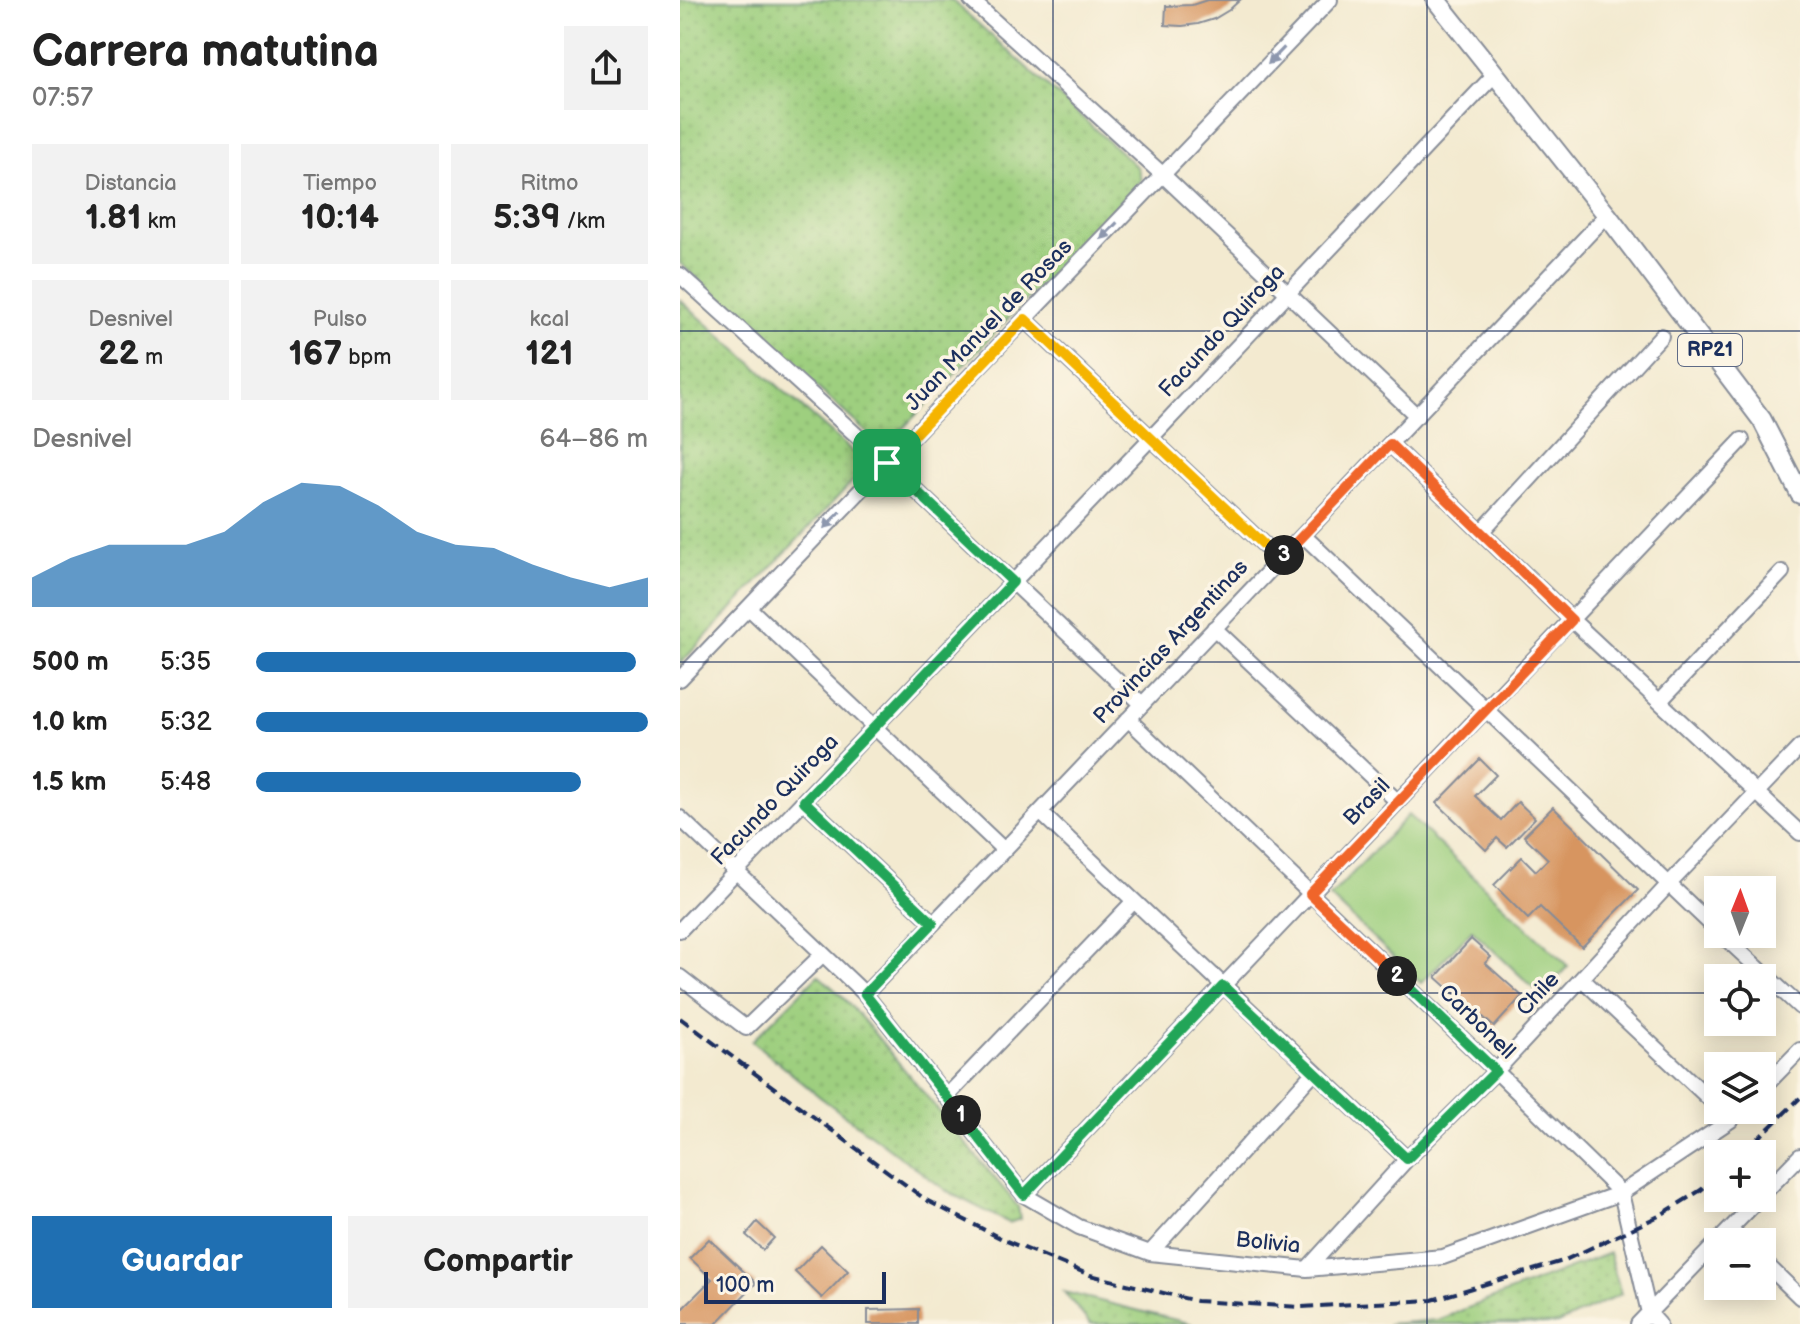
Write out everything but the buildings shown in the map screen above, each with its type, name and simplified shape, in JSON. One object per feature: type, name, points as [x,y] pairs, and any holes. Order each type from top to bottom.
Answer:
[{"type":"main road","name":"RP21","points":[[1436,0],[1607,215],[1762,420],[1800,494]]},
{"type":"street","points":[[971,0],[1163,175],[1417,416]]},
{"type":"street","name":"Juan Manuel de Rosas","points":[[680,679],[1330,0]]},
{"type":"street","name":"Facundo Quiroga","points":[[680,930],[1496,73]]},
{"type":"street","name":"Provincias Argentinas","points":[[865,994],[1607,215]]},
{"type":"street","points":[[680,275],[887,463],[1142,704]]},
{"type":"street","points":[[1025,319],[1279,559]]},
{"type":"street","points":[[1481,532],[1661,336]]},
{"type":"street","name":"Brasil","points":[[1024,1195],[1742,440]]},
{"type":"street","points":[[1390,444],[1572,620],[1800,833]]},
{"type":"street","points":[[1303,535],[1704,918]]},
{"type":"street","points":[[1660,701],[1782,572]]},
{"type":"street","points":[[749,608],[1004,850]]},
{"type":"street","points":[[1214,628],[1398,802]]},
{"type":"street","name":"Carbonell","points":[[1128,719],[1621,1193]]},
{"type":"street","name":"Chile","points":[[1307,1269],[1407,1159],[1496,1071],[1800,747]]},
{"type":"street","points":[[804,801],[933,923]]},
{"type":"street","points":[[1040,812],[1407,1159]]},
{"type":"street","name":"Bolivia","points":[[680,818],[865,994],[1024,1195],[1079,1227],[1150,1253],[1307,1269],[1443,1257],[1621,1193],[1712,1124]]},
{"type":"street","points":[[946,1097],[1134,901]]},
{"type":"street","points":[[1736,948],[1800,1007]]},
{"type":"street","points":[[680,977],[746,1028],[823,954]]},
{"type":"street","points":[[1582,979],[1704,1090]]},
{"type":"street","points":[[1776,1075],[1800,1050]]},
{"type":"street","points":[[1150,1253],[1314,1072]]},
{"type":"street","points":[[1776,1181],[1800,1156]]},
{"type":"street","points":[[1621,1193],[1649,1320]]},
{"type":"street","points":[[1731,1228],[1746,1212]]},
{"type":"street","points":[[1649,1320],[1674,1287],[1704,1256]]},
{"type":"street","points":[[1776,1274],[1800,1297]]},
{"type":"street","points":[[1644,1295],[1674,1287]]},
{"type":"green space","points":[[680,0],[952,0],[1138,168],[1141,180],[888,444],[875,440],[680,263]]},
{"type":"green space","points":[[680,300],[868,465],[680,664]]},
{"type":"green space","points":[[1408,815],[1568,966],[1541,995],[1472,930],[1421,983],[1330,897]]},
{"type":"green space","points":[[818,975],[864,1021],[1008,1194],[1018,1207],[1020,1219],[1009,1223],[948,1192],[820,1097],[752,1041]]},
{"type":"green space","points":[[1609,1253],[1621,1294],[1558,1324],[1387,1324],[1437,1320]]},
{"type":"green space","points":[[1064,1292],[1192,1324],[1090,1324]]},
{"type":"railway","points":[[680,1018],[926,1200],[1004,1240],[1090,1275],[1196,1301],[1300,1307],[1432,1300],[1563,1261],[1659,1216],[1704,1187]]},
{"type":"railway","points":[[1756,1140],[1800,1098]]},
{"type":"route","points":[[1025,319],[1279,559],[1390,444],[1572,620],[1310,894],[1496,1071],[1407,1159],[1223,986],[1024,1195],[865,994],[933,923],[804,801],[1013,582],[887,463],[1025,319]]}]
